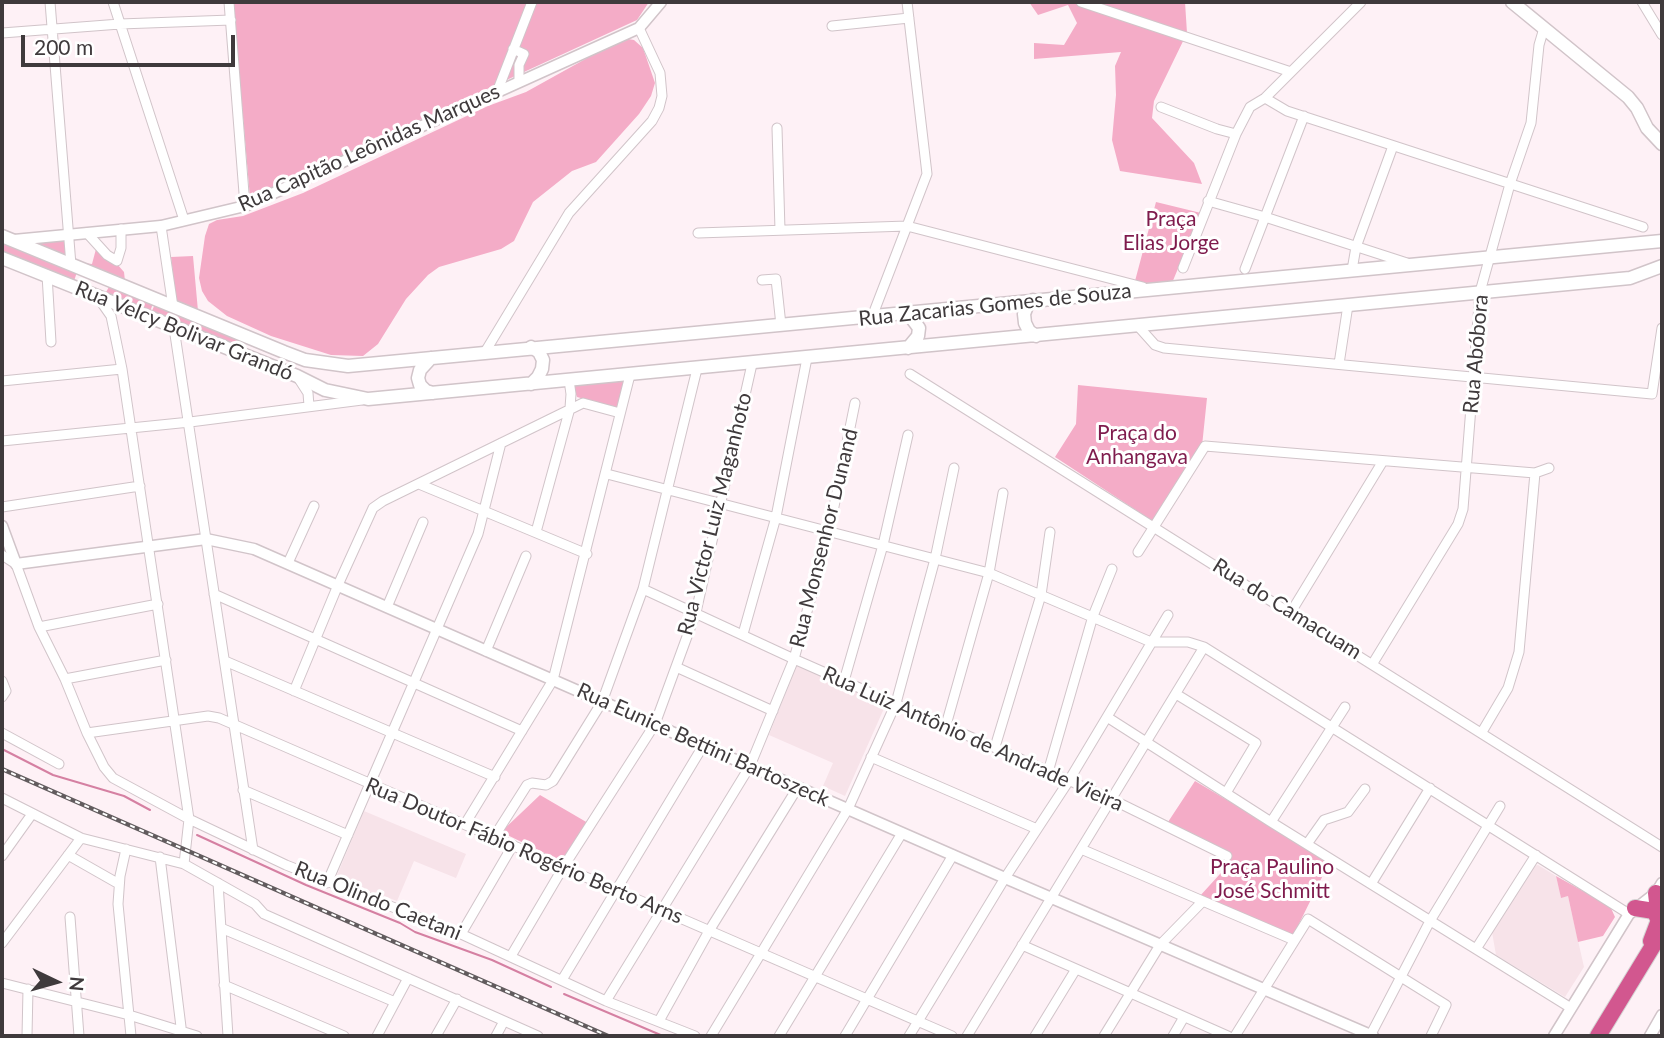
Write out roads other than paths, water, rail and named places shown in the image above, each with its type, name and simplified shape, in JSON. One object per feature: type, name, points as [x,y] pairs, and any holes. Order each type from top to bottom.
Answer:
[{"type":"highway","points":[[1598,1036],[1643,962],[1660,925],[1659,888]]},
{"type":"highway","points":[[1632,911],[1654,911],[1660,925]]},
{"type":"highway","points":[[1611,1036],[1662,952]]},
{"type":"main road","points":[[1512,2],[1628,97],[1647,128],[1662,144]]},
{"type":"main road","name":"Rua Velcy Bolivar Grandó","points":[[7,238],[238,334],[305,360],[329,365]]},
{"type":"main road","name":"Rua Zacarias Gomes de Souza","points":[[329,365],[348,366],[1662,241]]},
{"type":"main road","name":"Rua Velcy Bolivar Grandó","points":[[2,258],[93,294],[114,311],[174,328],[297,376],[325,390],[368,399]]},
{"type":"main road","name":"Rua Zacarias Gomes de Souza","points":[[368,399],[1630,278],[1662,266]]},
{"type":"main road","points":[[93,294],[102,290],[104,285],[101,277]]},
{"type":"main road","points":[[1033,300],[1024,314],[1025,323],[1036,336]]},
{"type":"main road","points":[[903,313],[910,316],[919,328],[918,336],[908,348]]},
{"type":"main road","points":[[230,351],[240,345],[238,334]]},
{"type":"main road","points":[[531,347],[543,360],[542,369],[531,384]]},
{"type":"main road","points":[[432,358],[420,370],[418,378],[420,386],[433,394]]},
{"type":"street","points":[[50,2],[71,265]]},
{"type":"street","points":[[113,2],[184,220]]},
{"type":"street","points":[[229,2],[245,206]]},
{"type":"street","points":[[497,92],[532,2]]},
{"type":"street","name":"Rua Capitão Leônidas Marques","points":[[7,238],[161,226],[245,206],[639,28],[661,2]]},
{"type":"street","points":[[872,317],[927,174],[907,2]]},
{"type":"street","points":[[1081,2],[1291,72]]},
{"type":"street","points":[[1183,268],[1208,201],[1250,107],[1265,99],[1361,2]]},
{"type":"street","points":[[1642,2],[1662,35]]},
{"type":"street","points":[[832,26],[909,18]]},
{"type":"street","points":[[2,33],[120,24],[230,20]]},
{"type":"street","points":[[485,352],[569,213],[593,183],[652,121],[659,108],[662,96],[660,73],[639,28]]},
{"type":"street","name":"Rua Abóbora","points":[[1373,663],[1458,524],[1466,467],[1480,292],[1510,184],[1531,123],[1539,45],[1544,28]]},
{"type":"street","points":[[513,49],[524,54],[519,65],[519,82]]},
{"type":"street","points":[[509,61],[519,65]]},
{"type":"street","points":[[1265,99],[1287,111],[1643,227]]},
{"type":"street","points":[[1161,107],[1236,134]]},
{"type":"street","points":[[1245,270],[1304,116]]},
{"type":"street","points":[[777,128],[780,230]]},
{"type":"street","points":[[1352,270],[1356,247],[1393,146]]},
{"type":"street","points":[[1208,201],[1412,265]]},
{"type":"street","points":[[161,226],[173,307]]},
{"type":"street","points":[[698,233],[907,226],[1151,289]]},
{"type":"street","points":[[87,233],[107,255],[117,261],[121,248],[121,229]]},
{"type":"street","points":[[47,275],[51,342]]},
{"type":"street","points":[[762,279],[774,278],[777,282],[781,325]]},
{"type":"street","points":[[1107,278],[1112,282],[1110,293]]},
{"type":"street","points":[[1339,364],[1348,305]]},
{"type":"street","points":[[114,311],[189,819],[184,864]]},
{"type":"street","points":[[1138,326],[1155,345],[1164,348],[1652,394],[1662,328]]},
{"type":"street","points":[[174,328],[253,850]]},
{"type":"street","points":[[743,634],[776,517],[807,358]]},
{"type":"street","name":"Rua Victor Luiz Maganhoto","points":[[511,956],[564,866],[655,724],[695,612],[752,364]]},
{"type":"street","points":[[2,381],[122,369]]},
{"type":"street","points":[[494,837],[527,785],[546,785],[553,781],[602,702],[643,589],[697,369]]},
{"type":"street","name":"Rua do Camacuam","points":[[910,374],[1662,846]]},
{"type":"street","points":[[465,824],[554,680],[631,375]]},
{"type":"street","points":[[297,376],[304,384],[309,406]]},
{"type":"street","points":[[536,532],[570,408],[569,380]]},
{"type":"street","points":[[571,394],[583,403],[620,413]]},
{"type":"street","points":[[2,441],[190,422],[368,399]]},
{"type":"street","points":[[294,691],[373,508],[383,500],[583,403]]},
{"type":"street","name":"Rua Monsenhor Dunand","points":[[606,1001],[750,766],[773,711],[794,659],[829,531],[855,403]]},
{"type":"street","points":[[845,681],[883,545],[908,435]]},
{"type":"street","points":[[327,883],[478,534],[501,443]]},
{"type":"street","points":[[1138,552],[1205,446],[1535,473],[1549,468]]},
{"type":"street","points":[[1291,612],[1382,460]]},
{"type":"street","points":[[711,1036],[848,809],[896,702],[935,559],[954,468]]},
{"type":"street","points":[[1482,732],[1508,688],[1519,652],[1535,473]]},
{"type":"street","points":[[607,474],[989,573],[1151,642],[1188,642],[1204,648],[1536,855],[1632,911]]},
{"type":"street","points":[[419,484],[587,554]]},
{"type":"street","points":[[2,507],[140,486]]},
{"type":"street","points":[[946,725],[989,573],[1003,493]]},
{"type":"street","points":[[288,563],[314,506]]},
{"type":"street","points":[[387,607],[423,523]]},
{"type":"street","points":[[2,526],[16,564]]},
{"type":"street","points":[[995,747],[1041,595],[1050,532]]},
{"type":"street","name":"Rua Eunice Bettini Bartoszeck","points":[[16,564],[206,540],[254,549],[1371,1036]]},
{"type":"street","points":[[2,555],[16,564]]},
{"type":"street","points":[[486,651],[526,556]]},
{"type":"street","name":"Rua Olindo Caetani","points":[[16,564],[39,627],[65,679],[86,733],[113,778],[189,819],[327,883],[461,934],[606,1001],[695,1036]]},
{"type":"street","points":[[1048,772],[1093,616],[1112,569]]},
{"type":"street","name":"Rua Luiz Antônio de Andrade Vieira","points":[[643,589],[1111,799],[1227,856]]},
{"type":"street","points":[[215,594],[523,731]]},
{"type":"street","points":[[39,627],[158,604]]},
{"type":"street","points":[[909,1036],[1005,878],[1068,782],[1168,615]]},
{"type":"street","points":[[967,1036],[1204,648]]},
{"type":"street","points":[[65,679],[166,660]]},
{"type":"street","points":[[225,661],[495,777]]},
{"type":"street","points":[[676,667],[773,711]]},
{"type":"street","points":[[2,681],[6,691],[2,696]]},
{"type":"street","points":[[1176,694],[1256,743],[1226,793]]},
{"type":"street","points":[[1271,822],[1345,707]]},
{"type":"street","name":"Rua Doutor Fábio Rogério Berto Arns","points":[[86,733],[208,716],[233,723],[952,1036]]},
{"type":"street","points":[[1107,717],[1307,845],[1572,1008]]},
{"type":"street","points":[[2,733],[59,764]]},
{"type":"street","points":[[562,980],[704,746]]},
{"type":"street","points":[[871,757],[1037,829]]},
{"type":"street","points":[[660,1021],[709,931],[798,787]]},
{"type":"street","points":[[1371,884],[1430,788]]},
{"type":"street","points":[[1307,845],[1324,820],[1348,812],[1365,789]]},
{"type":"street","points":[[243,790],[348,835]]},
{"type":"street","points":[[2,798],[81,838],[184,864],[255,904],[264,914],[538,1036]]},
{"type":"street","points":[[1371,1036],[1430,920],[1500,806]]},
{"type":"street","points":[[2,856],[32,814]]},
{"type":"street","points":[[779,1036],[902,833]]},
{"type":"street","points":[[2,943],[81,838]]},
{"type":"street","points":[[461,934],[513,845]]},
{"type":"street","points":[[126,849],[118,904],[131,1036]]},
{"type":"street","points":[[1081,849],[1294,940]]},
{"type":"street","points":[[68,855],[119,884]]},
{"type":"street","points":[[845,1036],[953,855]]},
{"type":"street","points":[[1476,949],[1536,855]]},
{"type":"street","points":[[160,857],[182,1033]]},
{"type":"street","points":[[219,883],[228,1036]]},
{"type":"street","points":[[1554,1036],[1632,911],[1659,888]]},
{"type":"street","points":[[1104,1036],[1160,945],[1203,901]]},
{"type":"street","points":[[70,917],[79,1036]]},
{"type":"street","points":[[1236,1036],[1308,919],[1446,1005],[1431,1036]]},
{"type":"street","points":[[221,928],[395,1002]]},
{"type":"street","points":[[1022,946],[1228,1036]]},
{"type":"street","points":[[1035,1036],[1076,969]]},
{"type":"street","points":[[377,1036],[408,978]]},
{"type":"street","points":[[2,983],[129,1015],[197,1036]]},
{"type":"street","points":[[224,985],[345,1036]]},
{"type":"street","points":[[27,1036],[28,989]]},
{"type":"street","points":[[436,1036],[457,999]]},
{"type":"street","points":[[1650,1036],[1662,1015]]},
{"type":"street","points":[[1173,1036],[1184,1017]]},
{"type":"street","points":[[496,1036],[504,1021]]},
{"type":"waterway","points":[[2,749],[53,775],[124,796],[150,810]]},
{"type":"waterway","points":[[197,835],[306,885],[400,923],[415,932],[492,960],[551,987]]},
{"type":"waterway","points":[[564,994],[663,1036]]},
{"type":"railway","points":[[2,769],[608,1036]]},
{"type":"park label","name":"Praça Elias Jorge","points":[[1171,231]]},
{"type":"park label","name":"Praça do Anhangava","points":[[1137,445]]},
{"type":"park label","name":"Praça Paulino José Schmitt","points":[[1272,879]]}]
